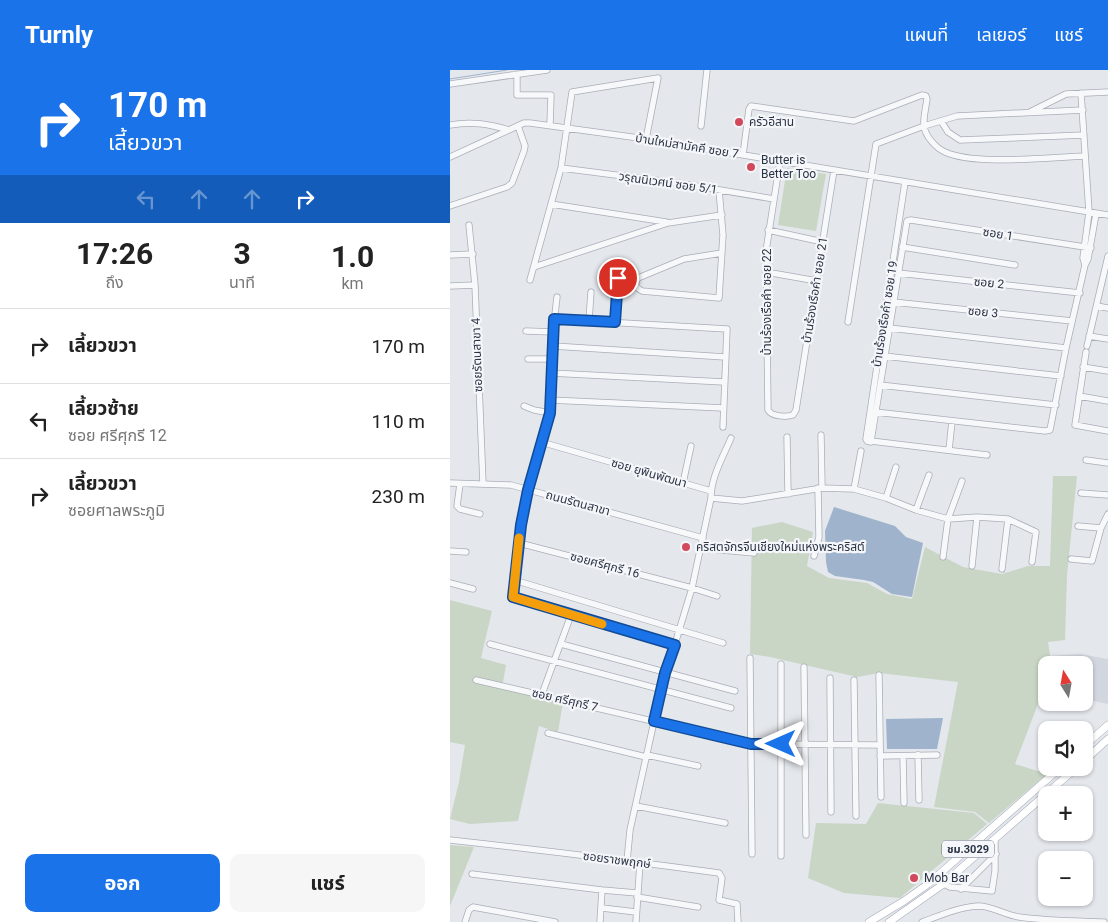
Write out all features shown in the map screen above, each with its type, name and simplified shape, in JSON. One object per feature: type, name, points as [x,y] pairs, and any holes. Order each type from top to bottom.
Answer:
[{"type":"main road","points":[[1093,738],[1108,725]]},
{"type":"main road","points":[[1093,753],[1108,739]]},
{"type":"main road","name":"ชม.3029","points":[[868,922],[904,901],[928,884],[1051,776]]},
{"type":"main road","name":"ชม.3029","points":[[889,922],[944,884],[1067,776]]},
{"type":"street","points":[[450,84],[548,70]]},
{"type":"street","points":[[701,126],[707,70]]},
{"type":"street","points":[[517,74],[517,95],[549,95],[550,125]]},
{"type":"street","points":[[530,280],[561,168],[572,92],[658,78],[646,139]]},
{"type":"street","points":[[1028,113],[1066,94],[1108,92]]},
{"type":"street","points":[[1082,93],[1089,212],[1083,258],[1085,265]]},
{"type":"street","points":[[743,155],[750,107],[854,121],[867,118],[897,104],[924,95],[927,99],[924,126],[927,134],[937,148],[946,153],[981,159],[1086,156]]},
{"type":"street","points":[[848,322],[876,144],[956,116],[1083,110]]},
{"type":"street","points":[[941,121],[948,132],[960,140],[1084,135]]},
{"type":"street","points":[[450,125],[465,122],[485,124],[509,130]]},
{"type":"street","name":"บ้านใหม่สามัคคี ซอย 7","points":[[450,157],[518,126],[530,123],[646,139],[1108,216]]},
{"type":"street","points":[[450,206],[507,187],[512,183],[525,146],[518,126]]},
{"type":"street","name":"บ้านร้องเรือคำ ซอย 22","points":[[780,161],[768,230],[766,272],[768,410],[770,414],[791,416],[796,410]]},
{"type":"street","name":"วรุณนิเวศน์ ซอย 5/1","points":[[561,168],[774,199]]},
{"type":"street","name":"บ้านร้องเรือคำ ซอย 21","points":[[796,410],[834,170]]},
{"type":"street","name":"บ้านร้องเรือคำ ซอย 19","points":[[871,442],[866,439],[905,182]]},
{"type":"street","points":[[719,190],[724,235],[719,298],[642,291],[637,288],[636,282],[638,278],[684,259],[722,254]]},
{"type":"street","points":[[551,204],[668,223]]},
{"type":"street","points":[[875,412],[1045,431],[1050,430],[1072,321],[1085,265],[1091,248],[1096,214]]},
{"type":"street","points":[[534,267],[668,223],[722,215]]},
{"type":"street","name":"ซอย 1","points":[[902,246],[907,221],[911,220],[1091,248]]},
{"type":"street","name":"ซอยรัตนสาขา 4","points":[[469,225],[475,285],[483,484]]},
{"type":"street","points":[[768,230],[823,242]]},
{"type":"street","points":[[986,455],[871,442],[875,412],[902,246],[1015,265]]},
{"type":"street","points":[[450,255],[473,254]]},
{"type":"street","points":[[1108,256],[1106,279],[1086,349],[1075,425],[1108,431]]},
{"type":"street","points":[[766,272],[817,281]]},
{"type":"street","name":"ซอย 2","points":[[898,273],[1080,293]]},
{"type":"street","points":[[615,322],[618,278]]},
{"type":"street","points":[[450,286],[475,285]]},
{"type":"street","points":[[589,320],[591,292]]},
{"type":"street","points":[[557,297],[552,346],[550,413],[528,490],[519,543],[513,597],[675,645]]},
{"type":"street","name":"ซอย 3","points":[[893,302],[1072,321]]},
{"type":"street","points":[[1097,306],[1108,308]]},
{"type":"street","points":[[554,319],[727,329],[723,427]]},
{"type":"street","points":[[889,328],[1066,348]]},
{"type":"street","points":[[526,331],[553,332]]},
{"type":"street","points":[[1089,336],[1108,339]]},
{"type":"street","points":[[552,346],[725,357]]},
{"type":"street","points":[[884,356],[1061,376]]},
{"type":"street","points":[[528,358],[552,359]]},
{"type":"street","points":[[1083,367],[1108,371]]},
{"type":"street","points":[[551,373],[724,382]]},
{"type":"street","points":[[880,386],[1056,405]]},
{"type":"street","points":[[1079,396],[1108,401]]},
{"type":"street","points":[[550,400],[724,408]]},
{"type":"street","points":[[524,406],[550,413]]},
{"type":"street","points":[[949,450],[952,421]]},
{"type":"street","points":[[814,556],[818,537],[821,435]]},
{"type":"street","points":[[787,437],[788,494]]},
{"type":"street","points":[[627,861],[630,835],[665,673],[681,629],[692,588],[711,491],[722,456],[732,438]]},
{"type":"street","name":"ซอย ยุพินพัฒนา","points":[[541,442],[711,491]]},
{"type":"street","points":[[683,483],[691,446]]},
{"type":"street","points":[[854,489],[861,451]]},
{"type":"street","points":[[1086,460],[1108,463]]},
{"type":"street","points":[[886,498],[896,467]]},
{"type":"street","points":[[916,510],[929,475]]},
{"type":"street","points":[[943,556],[948,519],[962,481]]},
{"type":"street","name":"ถนนรัตนสาขา","points":[[450,483],[511,486],[703,538]]},
{"type":"street","points":[[460,484],[457,506],[460,509],[480,514]]},
{"type":"street","points":[[711,498],[742,501],[820,488],[854,489],[948,519],[1008,519],[1036,532],[1032,562]]},
{"type":"street","points":[[1081,492],[1108,495]]},
{"type":"street","points":[[1071,559],[1092,561],[1101,528],[1108,514]]},
{"type":"street","points":[[972,566],[977,518]]},
{"type":"street","points":[[1002,569],[1008,519]]},
{"type":"street","points":[[1078,526],[1101,528]]},
{"type":"street","name":"ซอยศรีศุกรี 16","points":[[519,543],[717,596]]},
{"type":"street","points":[[700,548],[754,554]]},
{"type":"street","points":[[450,551],[466,552]]},
{"type":"street","points":[[514,580],[723,643]]},
{"type":"street","points":[[450,583],[474,589]]},
{"type":"street","points":[[542,694],[571,615]]},
{"type":"street","points":[[490,644],[731,708]]},
{"type":"street","points":[[561,644],[735,691]]},
{"type":"street","points":[[750,658],[752,854]]},
{"type":"street","points":[[781,664],[781,856]]},
{"type":"street","points":[[804,667],[806,835]]},
{"type":"street","points":[[879,675],[881,797]]},
{"type":"street","points":[[830,678],[831,812]]},
{"type":"street","name":"ซอย ศรีศุกรี 7","points":[[476,680],[751,744],[880,745]]},
{"type":"street","points":[[854,680],[856,816]]},
{"type":"street","points":[[548,733],[698,766]]},
{"type":"street","points":[[880,756],[937,755]]},
{"type":"street","points":[[903,756],[904,803]]},
{"type":"street","points":[[918,756],[919,800]]},
{"type":"street","points":[[636,806],[725,823]]},
{"type":"street","name":"ซอยราชพฤกษ์","points":[[450,840],[640,862],[720,874],[722,878],[718,900],[737,904],[738,922]]},
{"type":"street","points":[[944,884],[950,888],[992,891],[996,854],[995,840]]},
{"type":"street","points":[[961,888],[996,854]]},
{"type":"street","points":[[636,922],[640,862]]},
{"type":"street","points":[[472,874],[637,895],[698,907]]},
{"type":"street","points":[[600,922],[602,890]]},
{"type":"street","points":[[922,922],[976,906],[990,907],[1020,918],[1104,922]]},
{"type":"street","points":[[464,922],[469,910],[476,907],[555,922]]},
{"type":"street","points":[[602,908],[636,912]]},
{"type":"shaded area","points":[[1080,654],[1091,656],[1052,656]]},
{"type":"shaded area","points":[[1093,656],[1108,659],[1108,704],[1093,701]]},
{"type":"green space","points":[[787,168],[826,174],[816,231],[778,225]]},
{"type":"green space","points":[[1053,476],[1077,476],[1067,575],[1065,640],[1048,642],[1050,656],[1038,656],[1038,704],[1015,764],[1038,771],[1038,776],[1045,776],[989,823],[975,812],[934,807],[958,682],[879,673],[857,677],[750,654],[752,528],[782,522],[813,532],[807,566],[829,578],[867,583],[887,594],[912,599],[925,547],[963,567],[1002,574],[1028,566],[1050,566]]},
{"type":"green space","points":[[450,600],[492,611],[481,658],[506,665],[502,688],[563,702],[558,732],[539,726],[518,821],[470,824],[450,819],[465,745],[450,742]]},
{"type":"green space","points":[[878,803],[974,813],[987,824],[900,898],[844,893],[808,878],[816,823],[866,824]]},
{"type":"green space","points":[[450,845],[474,847],[450,906]]},
{"type":"water","points":[[834,507],[895,526],[906,537],[923,543],[912,597],[892,594],[873,582],[835,576],[828,572],[825,531]]},
{"type":"water","points":[[943,718],[937,749],[887,749],[886,719]]},
{"type":"waterway","points":[[450,79],[507,70]]},
{"type":"slow traffic","points":[[519,538],[513,597],[602,624]]},
{"type":"place","name":"ครัวอีสาน","points":[[739,122]]},
{"type":"place","name":"Butter is Better Too","points":[[751,167]]},
{"type":"place","name":"คริสตจักรจีนเชียงใหม่แห่งพระคริสต์","points":[[686,547]]},
{"type":"place","name":"Mob Bar","points":[[914,878]]},
{"type":"route","points":[[618,278],[615,322],[554,319],[550,413],[528,490],[521,525],[513,597],[675,645],[665,673],[654,721],[751,744],[781,744]]}]
